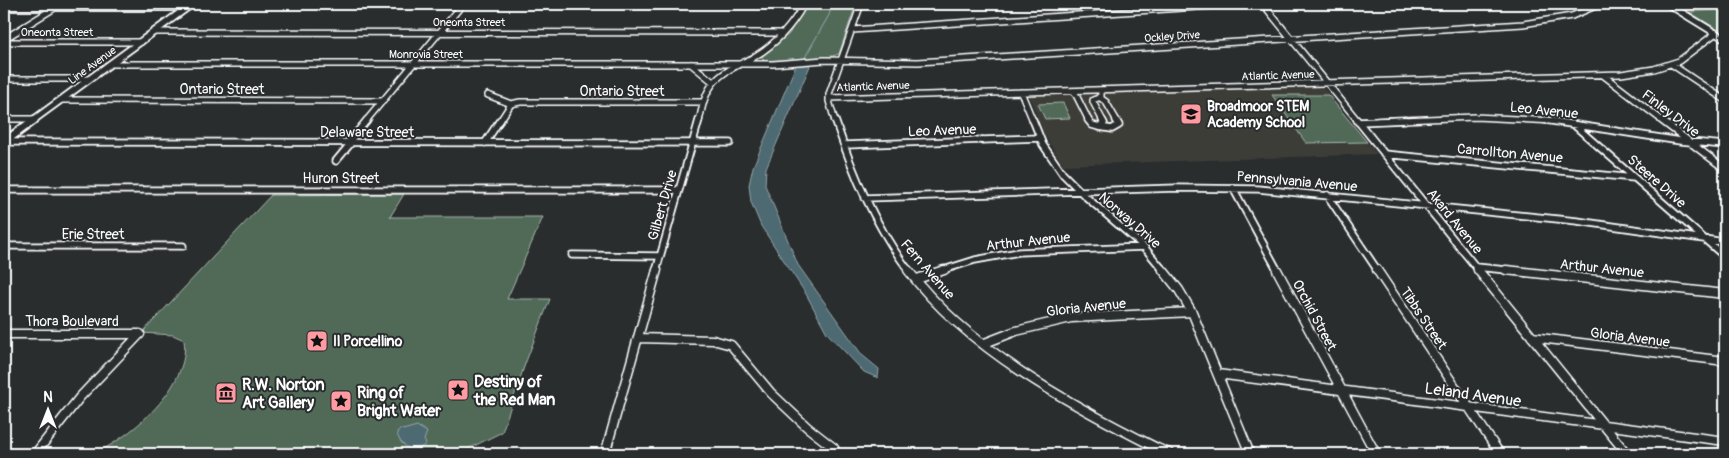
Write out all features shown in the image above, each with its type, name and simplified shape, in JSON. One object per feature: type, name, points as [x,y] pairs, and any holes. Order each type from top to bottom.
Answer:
[{"type":"main road","name":"Line Avenue","points":[[4,142],[192,4]]},
{"type":"main road","points":[[1668,4],[1725,38]]},
{"type":"street","points":[[4,40],[60,4]]},
{"type":"street","points":[[336,161],[463,4]]},
{"type":"street","points":[[773,4],[779,4]]},
{"type":"street","points":[[691,64],[713,82],[759,54],[793,24],[804,4]]},
{"type":"street","points":[[829,98],[840,60],[861,4],[878,4]]},
{"type":"street","points":[[852,30],[1242,4]]},
{"type":"street","name":"Akard Avenue","points":[[1263,4],[1627,454]]},
{"type":"street","name":"Ockley Drive","points":[[741,64],[780,64],[820,60],[938,61],[1532,23],[1572,16],[1600,4]]},
{"type":"street","points":[[4,8],[186,8]]},
{"type":"street","name":"Oneonta Street","points":[[155,32],[783,33]]},
{"type":"street","name":"Atlantic Avenue","points":[[829,98],[1328,84],[1631,73],[1671,64],[1696,51],[1709,36],[1716,33]]},
{"type":"street","name":"Oneonta Street","points":[[4,40],[141,42]]},
{"type":"street","points":[[759,54],[764,62],[773,64]]},
{"type":"street","name":"Monrovia Street","points":[[110,64],[741,64]]},
{"type":"street","points":[[1671,64],[1725,100]]},
{"type":"street","name":"Finley Drive","points":[[1603,75],[1725,169]]},
{"type":"street","points":[[4,79],[89,79]]},
{"type":"street","name":"Gilbert Drive","points":[[605,454],[678,190],[704,102],[713,82]]},
{"type":"street","points":[[1099,127],[1104,123],[1093,100],[1102,94],[1101,90]]},
{"type":"street","points":[[1074,91],[1092,125],[1112,129],[1119,125],[1106,102],[1099,97]]},
{"type":"street","name":"Norway Drive","points":[[1022,92],[1039,138],[1052,160],[1079,191],[1144,247],[1173,280],[1192,312],[1250,454]]},
{"type":"street","points":[[485,143],[511,104],[488,95]]},
{"type":"street","name":"Fern Avenue","points":[[829,98],[865,198],[890,245],[941,305],[985,343],[1040,383],[1158,451],[1171,454]]},
{"type":"street","name":"Ontario Street","points":[[61,100],[383,101]]},
{"type":"street","name":"Ontario Street","points":[[511,104],[520,102],[704,102]]},
{"type":"street","name":"Leo Avenue","points":[[1358,122],[1506,117],[1725,145]]},
{"type":"street","points":[[4,119],[34,119]]},
{"type":"street","name":"Steere Drive","points":[[1572,124],[1725,257]]},
{"type":"street","name":"Leo Avenue","points":[[845,145],[1039,138]]},
{"type":"street","name":"Delaware Street","points":[[4,142],[730,143]]},
{"type":"street","name":"Carrollton Avenue","points":[[1384,154],[1634,178]]},
{"type":"street","name":"Pennsylvania Avenue","points":[[865,198],[1233,188],[1326,195],[1597,223],[1725,242]]},
{"type":"street","name":"Orchid Street","points":[[1233,188],[1376,454]]},
{"type":"street","name":"Huron Street","points":[[4,190],[678,190]]},
{"type":"street","name":"Tibbs Street","points":[[1326,195],[1500,454]]},
{"type":"street","name":"Erie Street","points":[[4,246],[183,246]]},
{"type":"street","name":"Arthur Avenue","points":[[917,279],[975,260],[1019,252],[1144,247]]},
{"type":"street","points":[[572,255],[660,256]]},
{"type":"street","name":"Arthur Avenue","points":[[1476,267],[1725,294]]},
{"type":"street","name":"Gloria Avenue","points":[[985,343],[1016,331],[1072,318],[1192,312]]},
{"type":"street","name":"Thora Boulevard","points":[[4,334],[140,334],[80,397],[35,454]]},
{"type":"street","name":"Gloria Avenue","points":[[1532,337],[1725,361]]},
{"type":"street","points":[[638,338],[713,340],[731,345],[770,393],[807,427],[834,448],[836,454]]},
{"type":"street","name":"Leland Avenue","points":[[1218,374],[1725,441]]},
{"type":"shaded area","name":"Broadmoor STEM Academy School","points":[[1323,87],[1377,154],[1063,165],[1044,134],[1029,95]]},
{"type":"green space","points":[[806,4],[856,4],[839,54],[812,60],[788,62],[762,59],[762,56],[789,34]]},
{"type":"green space","points":[[1725,9],[1725,34],[1689,12]]},
{"type":"green space","points":[[1272,95],[1328,95],[1367,142],[1306,143]]},
{"type":"green space","points":[[1063,103],[1070,118],[1045,119],[1038,104]]},
{"type":"green space","points":[[404,194],[390,217],[543,217],[507,299],[550,299],[502,432],[458,454],[94,454],[125,435],[156,408],[169,392],[178,375],[184,357],[184,340],[173,335],[142,333],[271,195]]},
{"type":"water","points":[[807,63],[810,66],[766,168],[765,185],[798,265],[862,355],[879,369],[878,378],[864,372],[827,333],[806,294],[761,226],[751,202],[749,185],[753,167],[796,65]]},
{"type":"water","points":[[417,426],[427,432],[424,440],[426,444],[415,451],[403,444],[397,432],[401,428],[403,430]]},
{"type":"waterway","points":[[804,59],[829,15],[832,4]]},
{"type":"place","name":"Broadmoor STEM Academy School","points":[[1191,114]]},
{"type":"place","name":"Il Porcellino","points":[[317,341]]},
{"type":"place","name":"Destiny of the Red Man","points":[[458,390]]},
{"type":"place","name":"R.W. Norton Art Gallery","points":[[226,393]]},
{"type":"place","name":"Ring of Bright Water","points":[[341,401]]}]
